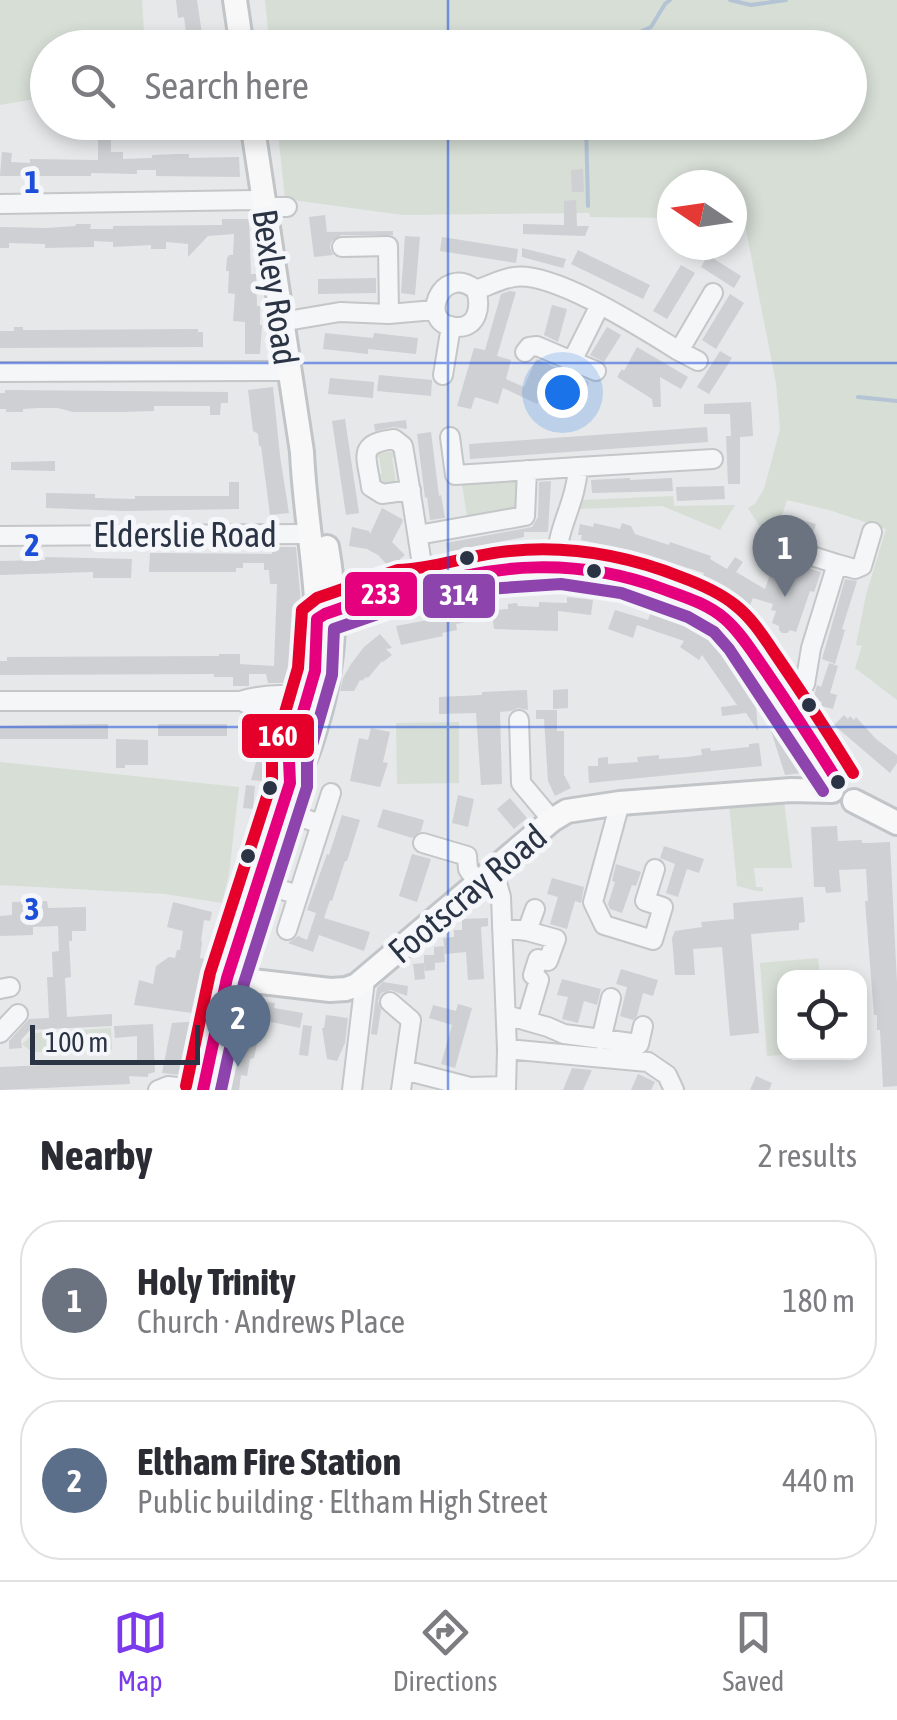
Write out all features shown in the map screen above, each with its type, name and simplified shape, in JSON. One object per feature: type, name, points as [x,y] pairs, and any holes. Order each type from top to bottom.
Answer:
[{"type":"main road","points":[[235,0],[239,30]]},
{"type":"main road","name":"Bexley Road","points":[[256,140],[271,205],[316,582],[328,619]]},
{"type":"main road","name":"Bexley Road","points":[[302,452],[326,542],[328,619]]},
{"type":"main road","points":[[203,1090],[226,978],[290,783],[289,760],[312,704],[314,671],[328,619]]},
{"type":"main road","points":[[835,786],[833,799],[839,805],[848,806],[854,800],[897,823]]},
{"type":"main road","name":"Footscray Road","points":[[226,978],[338,990],[357,985],[552,820],[568,811],[620,803],[835,786]]},
{"type":"street","points":[[0,204],[271,205]]},
{"type":"street","points":[[342,247],[388,246],[388,314]]},
{"type":"street","points":[[476,290],[516,276],[544,281],[572,290],[698,361]]},
{"type":"street","points":[[462,283],[476,290],[480,304],[475,319],[463,327],[439,319],[434,310],[438,294],[449,285],[462,283]]},
{"type":"street","points":[[679,351],[713,293]]},
{"type":"street","points":[[572,361],[600,305]]},
{"type":"street","points":[[282,322],[340,312],[388,314],[434,310]]},
{"type":"street","points":[[443,375],[451,326]]},
{"type":"street","points":[[525,352],[537,346],[596,372]]},
{"type":"street","points":[[0,372],[289,371]]},
{"type":"street","points":[[450,437],[455,475],[713,459]]},
{"type":"street","points":[[556,566],[558,535],[572,502],[578,467]]},
{"type":"street","points":[[418,535],[526,516],[526,470]]},
{"type":"street","points":[[410,490],[418,535],[417,588]]},
{"type":"street","points":[[793,550],[855,570],[862,566],[872,532]]},
{"type":"street","name":"Elderslie Road","points":[[0,536],[310,534]]},
{"type":"street","points":[[786,701],[805,684],[811,648],[837,564]]},
{"type":"street","points":[[328,619],[402,586],[417,588],[484,572],[556,566],[624,576],[710,608],[732,626],[786,701],[835,786]]},
{"type":"street","points":[[0,701],[240,700],[254,707],[312,704]]},
{"type":"street","points":[[519,720],[521,784],[552,820]]},
{"type":"street","points":[[287,930],[330,794]]},
{"type":"street","points":[[620,803],[593,902],[604,925],[653,940],[663,907],[645,901],[655,869]]},
{"type":"street","points":[[281,811],[321,824]]},
{"type":"street","points":[[404,1070],[470,1087],[506,1088],[498,886],[468,868],[467,856],[423,843]]},
{"type":"street","points":[[257,882],[298,895]]},
{"type":"street","points":[[528,930],[534,908]]},
{"type":"street","points":[[502,928],[556,938],[548,961],[538,960],[533,975],[539,980],[526,1020]]},
{"type":"street","points":[[352,1090],[366,980]]},
{"type":"street","points":[[601,1040],[611,998]]},
{"type":"street","points":[[390,1002],[411,1020],[401,1090]]},
{"type":"street","points":[[0,1033],[18,1014]]},
{"type":"street","points":[[506,1015],[564,1034],[640,1044],[643,1026]]},
{"type":"street","points":[[507,1048],[648,1062],[667,1076],[674,1090]]},
{"type":"street","points":[[158,1090],[168,1086],[203,1090]]},
{"type":"shaded area","points":[[0,0],[142,0],[144,30],[30,30],[30,100],[0,105]]},
{"type":"shaded area","points":[[265,0],[897,0],[897,700],[855,668],[862,646],[856,645],[866,595],[886,529],[787,500],[771,550],[748,508],[764,489],[780,429],[776,383],[747,235],[747,170],[657,170],[657,218],[590,217],[589,213],[403,215],[285,199],[279,140],[867,140],[867,30],[268,30]]},
{"type":"shaded area","points":[[392,444],[401,456],[392,458],[396,481],[404,481],[401,486],[384,490],[373,476],[382,474],[379,457],[371,458],[375,453],[393,452]]},
{"type":"shaded area","points":[[519,477],[520,509],[468,522],[464,480]]},
{"type":"shaded area","points":[[673,496],[674,506],[735,505],[720,530],[662,506],[578,509],[582,500]]},
{"type":"shaded area","points":[[459,722],[459,783],[397,784],[396,723]]},
{"type":"shaded area","points":[[0,762],[239,787],[222,903],[165,894],[0,885]]},
{"type":"shaded area","points":[[784,800],[792,868],[754,868],[756,887],[763,887],[763,891],[737,886],[729,803]]},
{"type":"shaded area","points":[[818,958],[819,970],[777,970],[777,1055],[767,1056],[760,963]]},
{"type":"shaded area","points":[[111,1028],[112,1050],[32,1052],[22,1044],[34,1033]]},
{"type":"building","points":[[176,0],[197,0],[201,30],[186,30],[184,17],[178,18]]},
{"type":"building","points":[[98,140],[111,140],[111,152],[123,152],[123,159],[178,154],[189,154],[189,158],[239,157],[240,177],[156,176],[156,170],[91,176],[0,176],[2,152],[12,153],[11,162],[98,160]]},
{"type":"building","points":[[583,169],[584,192],[572,192],[571,170]]},
{"type":"building","points":[[576,200],[577,226],[589,226],[585,236],[523,234],[523,224],[564,225],[564,201]]},
{"type":"building","points":[[325,215],[327,232],[393,231],[393,235],[341,235],[331,242],[333,255],[314,257],[309,217]]},
{"type":"building","points":[[222,219],[249,219],[251,274],[256,274],[262,325],[260,354],[245,354],[245,322],[233,321],[235,294],[228,293],[226,271],[227,258],[233,255],[234,234],[208,236],[188,257],[188,244],[166,242],[166,249],[151,249],[151,245],[113,247],[113,242],[94,241],[94,247],[45,248],[45,244],[9,243],[9,248],[0,248],[0,227],[91,224],[90,229],[113,229],[222,225]]},
{"type":"building","points":[[405,236],[420,237],[415,295],[401,293]]},
{"type":"building","points":[[442,237],[518,249],[516,263],[440,251]]},
{"type":"building","points":[[522,248],[566,259],[563,268],[522,257]]},
{"type":"building","points":[[578,250],[650,285],[643,299],[571,264]]},
{"type":"building","points":[[705,260],[716,260],[741,276],[734,288],[701,267]]},
{"type":"building","points":[[681,265],[695,273],[667,319],[653,311]]},
{"type":"building","points":[[376,278],[376,293],[318,294],[318,279]]},
{"type":"building","points":[[516,292],[497,356],[511,360],[506,379],[524,387],[536,359],[589,382],[583,397],[549,382],[537,404],[503,388],[498,404],[475,397],[471,409],[457,406],[474,348],[485,350],[501,294]]},
{"type":"building","points":[[730,294],[744,303],[716,349],[702,340]]},
{"type":"building","points":[[552,305],[567,309],[558,342],[544,335]]},
{"type":"building","points":[[14,327],[198,329],[203,332],[203,347],[0,348],[0,331],[14,331]]},
{"type":"building","points":[[607,327],[621,335],[604,362],[590,355]]},
{"type":"building","points":[[325,333],[418,338],[416,354],[323,349]]},
{"type":"building","points":[[637,347],[688,377],[681,389],[660,377],[661,407],[653,407],[652,399],[617,377]]},
{"type":"building","points":[[720,351],[732,358],[709,394],[697,387]]},
{"type":"building","points":[[379,375],[432,380],[431,396],[377,391]]},
{"type":"building","points":[[330,378],[374,382],[373,398],[328,394]]},
{"type":"building","points":[[273,387],[289,513],[270,515],[261,446],[253,431],[248,390]]},
{"type":"building","points":[[228,392],[228,403],[221,403],[220,415],[210,415],[210,406],[154,406],[154,411],[122,412],[38,408],[6,412],[0,409],[0,393]]},
{"type":"building","points":[[751,402],[753,436],[740,437],[740,484],[728,484],[726,436],[731,436],[730,414],[704,414],[704,404]]},
{"type":"building","points":[[345,419],[359,513],[346,515],[332,421]]},
{"type":"building","points":[[406,420],[407,429],[375,431],[374,424]]},
{"type":"building","points":[[707,427],[708,442],[470,459],[469,444]]},
{"type":"building","points":[[431,432],[445,518],[430,520],[417,434]]},
{"type":"building","points":[[55,461],[55,471],[11,470],[11,462]]},
{"type":"building","points":[[672,478],[673,491],[592,493],[591,480]]},
{"type":"building","points":[[551,481],[548,532],[524,532],[524,537],[448,552],[446,543],[532,527],[538,517],[539,482]]},
{"type":"building","points":[[229,482],[239,482],[239,509],[46,508],[46,493],[135,499],[229,496]]},
{"type":"building","points":[[724,486],[725,499],[677,501],[676,487]]},
{"type":"building","points":[[382,508],[403,521],[392,542],[405,555],[390,568],[367,549],[349,546],[352,527],[370,534]]},
{"type":"building","points":[[786,515],[816,524],[810,542],[791,538],[781,550],[775,548]]},
{"type":"building","points":[[594,523],[620,529],[622,523],[631,526],[635,534],[711,556],[727,569],[735,557],[743,562],[736,572],[765,589],[772,568],[784,572],[788,561],[821,572],[796,632],[782,633],[772,623],[776,611],[771,610],[773,604],[753,598],[750,605],[703,576],[704,573],[634,551],[581,540],[580,524],[593,527]]},
{"type":"building","points":[[272,547],[296,547],[302,615],[297,683],[268,683],[266,674],[249,674],[249,686],[233,686],[233,677],[214,674],[0,675],[0,661],[7,661],[7,657],[240,654],[240,664],[274,666],[277,584],[270,584],[264,563],[243,563],[243,568],[236,568],[236,572],[149,572],[150,553],[272,554]]},
{"type":"building","points":[[45,557],[132,559],[131,578],[93,578],[93,572],[0,575],[0,561]]},
{"type":"building","points":[[845,579],[857,581],[835,664],[822,659]]},
{"type":"building","points":[[567,597],[593,600],[591,615],[558,611],[558,631],[494,629],[492,610],[508,609],[508,604],[517,603],[539,607],[539,602],[567,603]]},
{"type":"building","points":[[483,601],[486,618],[456,624],[457,630],[442,633],[443,636],[401,645],[396,626],[444,617],[443,613],[459,609],[458,606]]},
{"type":"building","points":[[615,610],[648,620],[651,612],[683,623],[716,645],[756,703],[765,702],[756,707],[758,731],[746,713],[722,716],[721,707],[737,705],[702,655],[699,660],[680,647],[684,641],[637,625],[633,638],[608,629]]},
{"type":"building","points":[[380,634],[392,648],[386,649],[392,655],[368,678],[360,680],[354,691],[340,691],[351,664]]},
{"type":"building","points":[[829,663],[838,666],[830,693],[837,695],[833,709],[813,699]]},
{"type":"building","points":[[568,689],[568,708],[553,709],[553,690]]},
{"type":"building","points":[[527,690],[528,710],[500,712],[502,784],[481,785],[476,713],[439,714],[439,697]]},
{"type":"building","points":[[536,710],[557,710],[557,731],[564,731],[564,775],[571,788],[555,796],[548,781],[544,719],[536,719]]},
{"type":"building","points":[[844,715],[854,720],[856,717],[897,755],[890,773],[834,725]]},
{"type":"building","points":[[248,717],[282,725],[272,782],[251,780],[258,755],[263,756],[268,739],[244,733]]},
{"type":"building","points":[[767,718],[780,734],[790,731],[802,773],[785,775]]},
{"type":"building","points":[[108,724],[108,739],[0,739],[0,726]]},
{"type":"building","points":[[158,724],[227,724],[227,736],[158,736]]},
{"type":"building","points":[[371,728],[390,732],[383,762],[388,763],[380,787],[350,781],[359,738],[368,740]]},
{"type":"building","points":[[116,739],[148,740],[148,765],[116,768]]},
{"type":"building","points":[[759,743],[762,766],[589,783],[588,766],[598,766],[598,758],[608,757],[608,764],[638,762],[637,757],[687,757],[702,755],[701,749],[711,751]]},
{"type":"building","points":[[246,785],[255,786],[253,809],[243,808]]},
{"type":"building","points":[[458,795],[474,799],[468,827],[452,823]]},
{"type":"building","points":[[510,798],[527,818],[514,829],[497,809]]},
{"type":"building","points":[[383,809],[424,820],[421,831],[412,838],[377,827]]},
{"type":"building","points":[[342,815],[360,820],[324,918],[370,932],[364,951],[319,935],[313,952],[288,943],[298,936],[307,940],[316,913],[307,910]]},
{"type":"building","points":[[837,826],[838,841],[890,842],[897,1086],[883,1087],[865,901],[866,869],[839,870],[841,892],[826,893],[825,887],[814,887],[811,827]]},
{"type":"building","points":[[664,846],[704,859],[699,873],[687,869],[678,897],[666,893],[675,864],[660,858]]},
{"type":"building","points":[[412,854],[431,859],[417,902],[399,896]]},
{"type":"building","points":[[616,864],[641,872],[622,913],[610,909],[608,904]]},
{"type":"building","points":[[552,878],[584,887],[581,903],[575,901],[567,929],[550,924],[558,897],[547,894]]},
{"type":"building","points":[[803,897],[805,922],[799,923],[799,930],[751,934],[759,1033],[730,1036],[722,947],[693,949],[695,975],[675,975],[675,931],[702,927],[701,922],[734,919],[733,903]]},
{"type":"building","points":[[47,901],[48,908],[86,907],[86,931],[72,931],[69,941],[71,977],[65,978],[67,1017],[112,1014],[112,1026],[30,1030],[21,1040],[22,1048],[9,1049],[9,1041],[29,1019],[49,1018],[47,977],[53,977],[52,952],[59,951],[58,926],[33,927],[33,935],[0,936],[0,916],[12,915],[12,902]]},
{"type":"building","points":[[173,902],[212,912],[210,921],[204,920],[201,941],[200,958],[211,960],[199,1014],[134,1005],[139,980],[153,984],[156,966],[169,957],[175,958],[180,950],[183,931],[167,927]]},
{"type":"building","points":[[488,918],[488,926],[481,927],[484,979],[468,980],[466,952],[445,954],[443,938],[454,937],[454,930],[462,930],[462,919]]},
{"type":"building","points":[[444,946],[445,962],[435,963],[435,970],[425,971],[424,964],[425,979],[415,980],[413,964],[424,963],[424,955],[434,955],[434,947]]},
{"type":"building","points":[[621,969],[658,980],[653,996],[643,993],[633,1020],[620,1016],[627,987],[616,984]]},
{"type":"building","points":[[562,979],[601,989],[597,1005],[584,1001],[578,1023],[562,1019],[568,997],[557,995]]},
{"type":"building","points":[[383,982],[408,986],[407,996],[391,990],[381,993],[377,1035],[371,1034],[377,988]]},
{"type":"building","points":[[248,999],[303,1013],[300,1028],[262,1020],[247,1076],[241,1075],[239,1090],[223,1090],[236,1008]]},
{"type":"building","points":[[458,1004],[472,1008],[455,1068],[441,1064],[452,1025],[429,1018],[433,1005],[456,1011]]},
{"type":"building","points":[[326,1015],[348,1018],[345,1043],[337,1061],[327,1059],[322,1028]]},
{"type":"building","points":[[200,1021],[189,1076],[162,1073],[172,1023]]},
{"type":"building","points":[[153,1024],[155,1072],[148,1077],[129,1076],[130,1084],[0,1090],[0,1067],[137,1061],[137,1036],[115,1038],[114,1026]]},
{"type":"building","points":[[303,1025],[312,1026],[308,1056],[299,1055]]},
{"type":"building","points":[[572,1068],[592,1070],[583,1090],[563,1090]]},
{"type":"building","points":[[638,1074],[655,1082],[651,1090],[631,1090]]},
{"type":"building","points":[[756,1076],[772,1083],[769,1090],[750,1090]]},
{"type":"waterway","points":[[644,30],[651,27],[670,0]]},
{"type":"waterway","points":[[730,0],[751,5],[786,0]]},
{"type":"waterway","points":[[586,140],[588,206]]},
{"type":"waterway","points":[[858,397],[897,401]]},
{"type":"transit line","name":"160","points":[[186,1086],[210,973],[272,781],[272,757],[298,668],[302,610],[317,598],[398,570],[532,549],[576,551],[660,569],[716,592],[747,617],[788,672],[853,773]]},
{"type":"transit line","name":"233","points":[[203,1090],[227,978],[290,783],[289,760],[315,671],[317,619],[325,614],[402,587],[409,590],[505,569],[568,568],[663,589],[711,609],[736,630],[838,782]]},
{"type":"transit line","name":"314","points":[[221,1090],[244,983],[307,787],[307,762],[332,675],[334,629],[401,606],[412,607],[487,589],[561,584],[621,593],[688,617],[714,632],[823,791]]},
{"type":"place","name":"Holy Trinity","points":[[785,597]]},
{"type":"place","name":"Eltham Fire Station","points":[[238,1067]]}]
